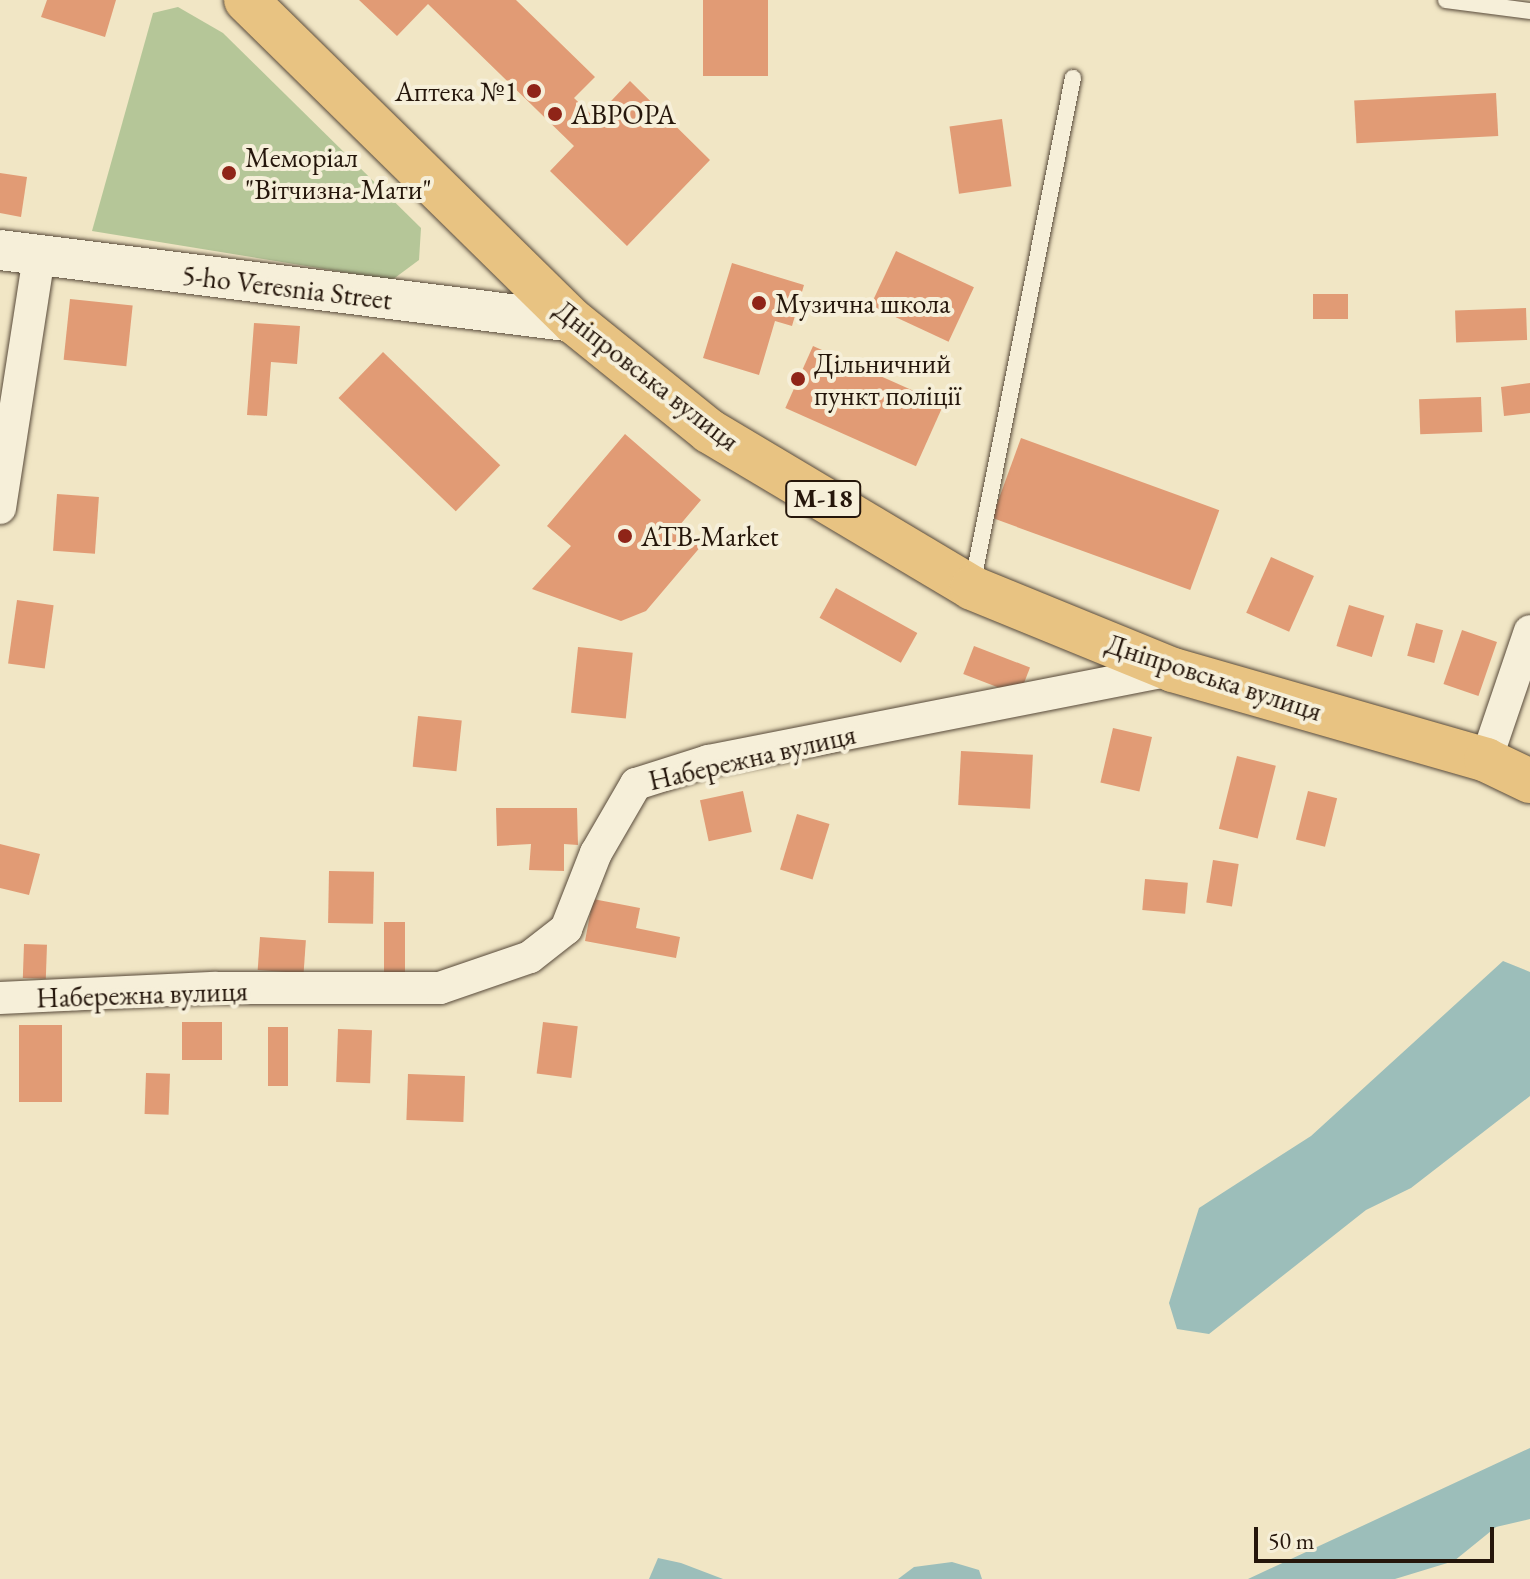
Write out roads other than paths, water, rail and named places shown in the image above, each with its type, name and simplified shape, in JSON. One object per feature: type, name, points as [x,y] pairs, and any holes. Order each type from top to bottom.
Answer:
[{"type":"highway","name":"Дніпровська вулиця","points":[[246,0],[574,322],[709,431],[972,588],[1173,670],[1486,760],[1530,781]]},
{"type":"street","name":"5-ho Veresnia Street","points":[[0,250],[574,322]]},
{"type":"street","points":[[0,508],[39,256]]},
{"type":"street","points":[[1486,760],[1530,631]]},
{"type":"street","name":"Набережна вулиця","points":[[0,998],[216,988],[440,988],[530,957],[566,929],[596,853],[636,784],[708,761],[1173,670]]},
{"type":"lane","points":[[1446,0],[1530,11]]},
{"type":"lane","points":[[972,588],[1073,78]]},
{"type":"water","points":[[1503,961],[1530,972],[1530,1096],[1411,1188],[1366,1210],[1209,1334],[1177,1329],[1169,1303],[1199,1208],[1311,1136]]},
{"type":"water","points":[[1530,1448],[1530,1519],[1496,1527],[1454,1561],[1395,1579],[1248,1579]]},
{"type":"water","points":[[658,1558],[681,1563],[723,1579],[649,1579]]},
{"type":"water","points":[[952,1562],[979,1570],[982,1579],[898,1579],[914,1567]]},
{"type":"place","name":"Аптека №1","points":[[534,91]]},
{"type":"place","name":"АВРОРА","points":[[555,114]]},
{"type":"place","name":"Меморіал \"Вітчизна-Мати\"","points":[[229,173]]},
{"type":"place","name":"Музична школа","points":[[759,303]]},
{"type":"place","name":"Дільничний пункт поліції","points":[[798,379]]},
{"type":"place","name":"ATB-Market","points":[[625,536]]}]
